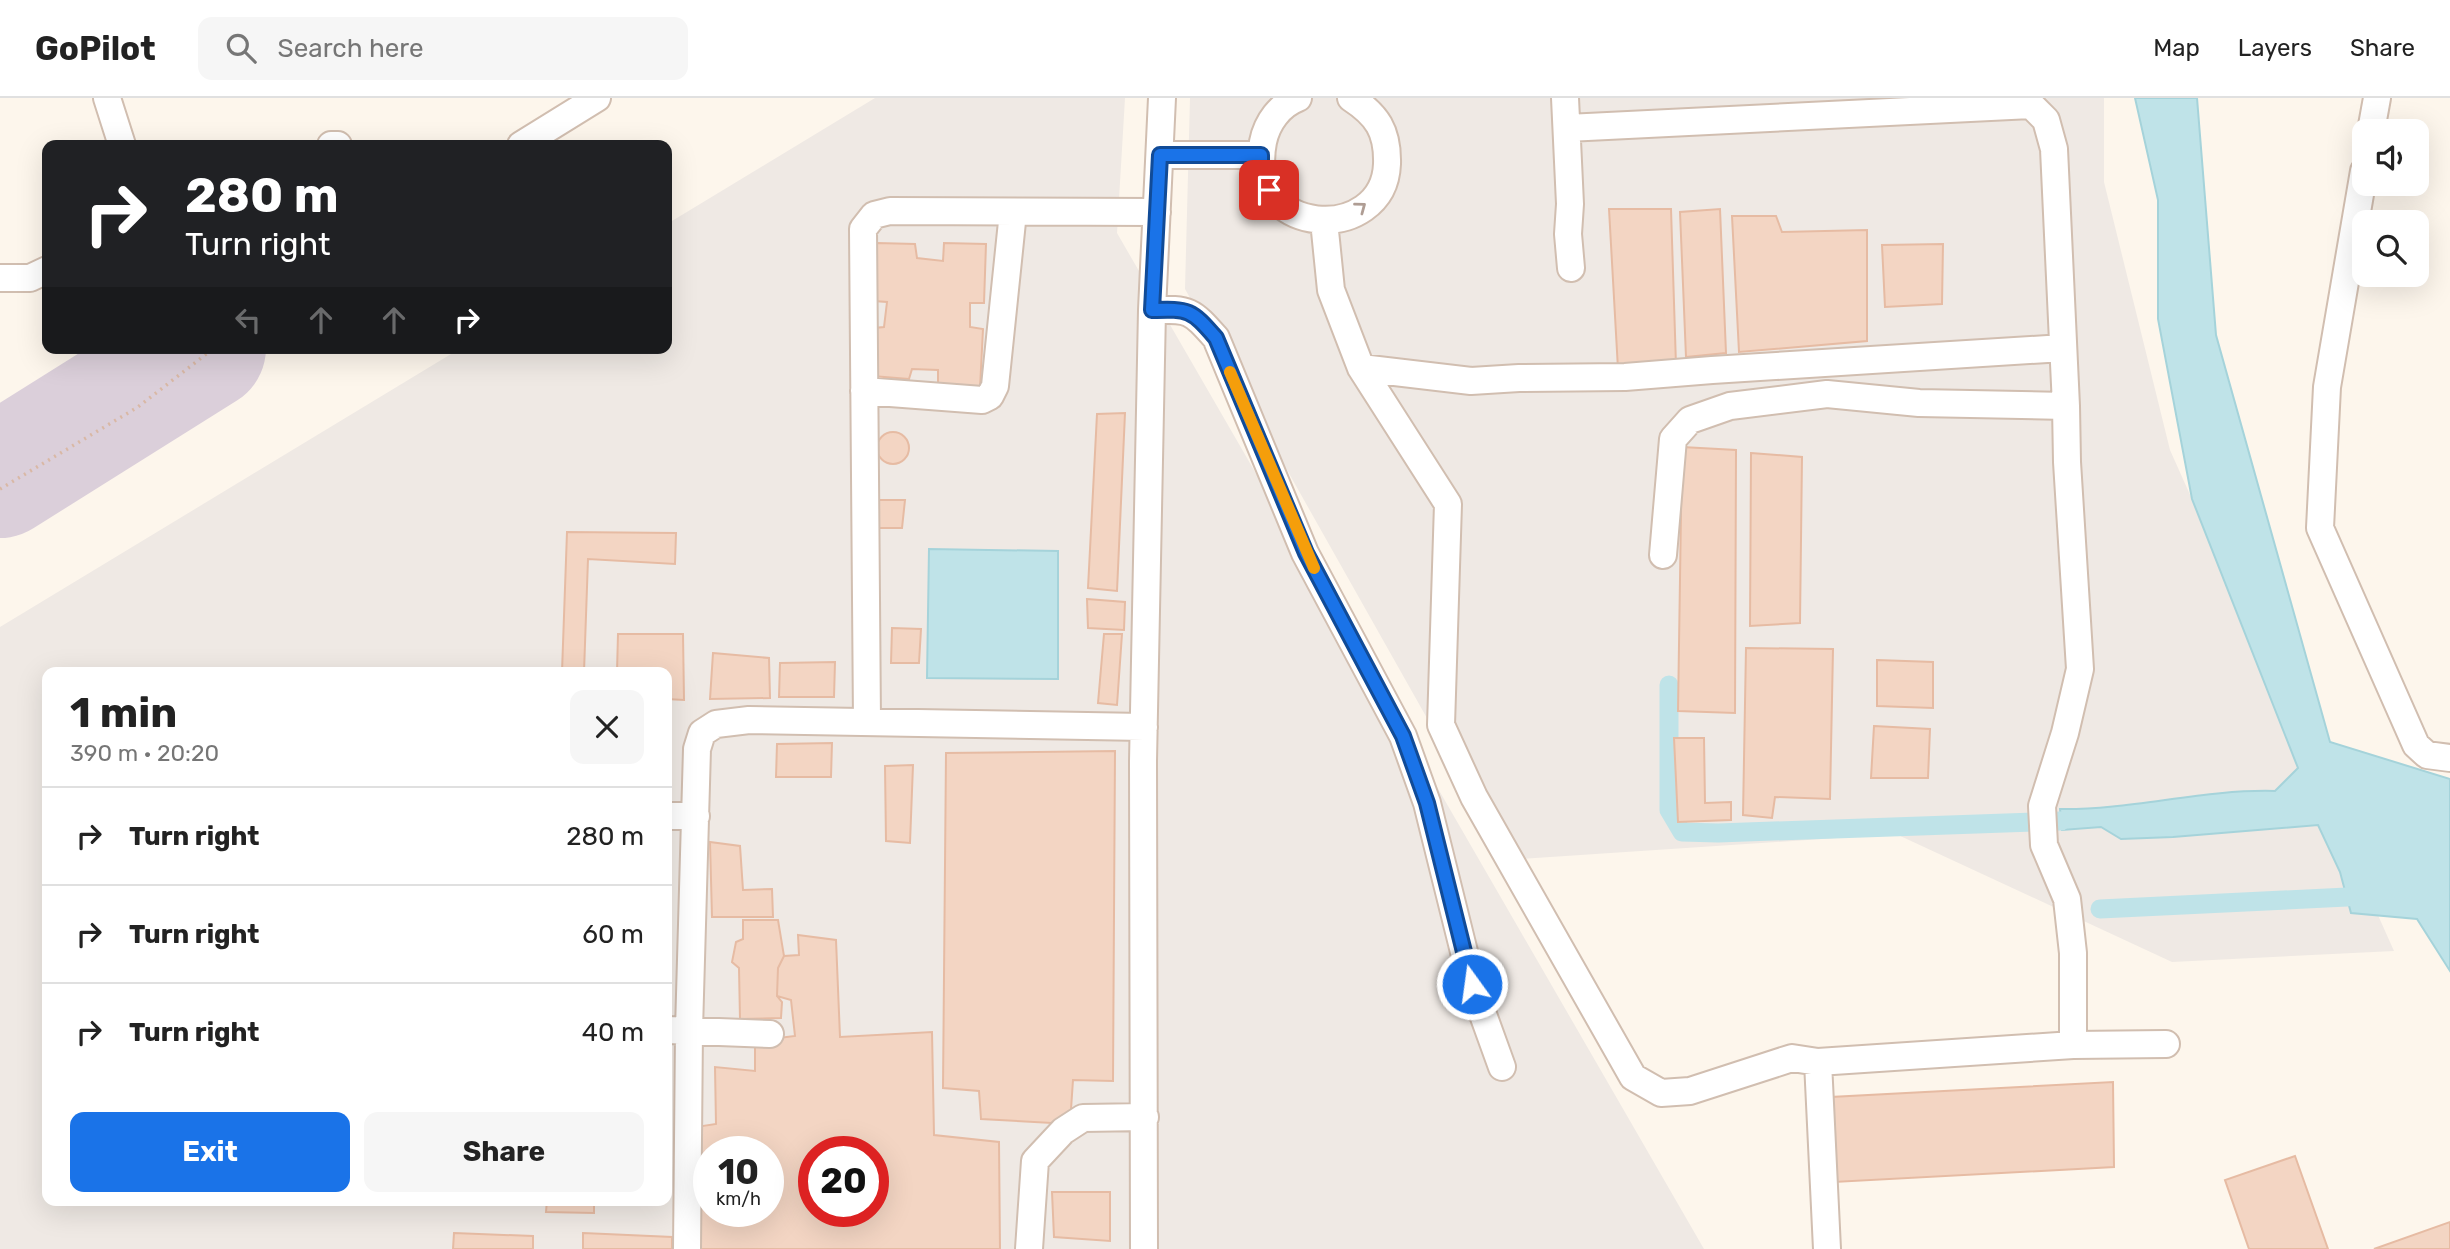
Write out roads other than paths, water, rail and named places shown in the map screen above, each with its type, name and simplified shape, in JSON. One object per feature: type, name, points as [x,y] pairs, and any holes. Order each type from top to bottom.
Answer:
[{"type":"street","points":[[107,98],[120,140]]},
{"type":"street","points":[[529,140],[597,98]]},
{"type":"street","points":[[1144,1249],[1144,727],[1152,310],[1162,98]]},
{"type":"street","points":[[1298,98],[1276,113],[1266,130],[1261,170],[1269,190],[1284,207],[1303,217],[1324,221],[1345,218],[1364,207],[1379,191],[1387,170],[1388,148],[1381,127],[1368,110],[1350,98]]},
{"type":"street","points":[[1565,98],[1571,268]]},
{"type":"street","points":[[2373,119],[2377,98]]},
{"type":"street","points":[[1567,128],[2031,105],[2046,120],[2054,149],[2067,462],[2080,669],[2065,733],[2042,806],[2043,845],[2067,900],[2073,953],[2073,1045]]},
{"type":"street","points":[[1160,155],[1261,155]]},
{"type":"street","points":[[2360,196],[2327,387],[2320,528],[2416,745],[2427,755],[2450,758]]},
{"type":"street","points":[[867,722],[863,229],[874,215],[890,211],[1157,212]]},
{"type":"street","points":[[864,391],[982,400],[990,396],[995,386],[1013,212]]},
{"type":"street","points":[[1324,221],[1331,290],[1361,368],[1448,504],[1441,725],[1474,797],[1633,1077],[1661,1093],[1690,1091],[1792,1058],[1818,1062],[2073,1045],[2166,1044]]},
{"type":"street","points":[[0,278],[30,278],[42,272]]},
{"type":"street","points":[[1152,310],[1177,310],[1196,315],[1216,338],[1306,553],[1403,736],[1427,803],[1472,984],[1503,1067]]},
{"type":"street","points":[[1361,368],[1471,381],[1625,377],[2063,348]]},
{"type":"street","points":[[1663,555],[1673,439],[1690,420],[1730,406],[1827,394],[1919,403],[2066,406]]},
{"type":"street","points":[[687,1249],[678,1030],[696,816],[697,749],[702,733],[716,724],[749,720],[1144,727]]},
{"type":"street","points":[[672,816],[696,816]]},
{"type":"street","points":[[678,1030],[770,1034]]},
{"type":"street","points":[[1818,1062],[1827,1249]]},
{"type":"street","points":[[1029,1249],[1035,1161],[1063,1132],[1083,1118],[1145,1117]]},
{"type":"water","points":[[2135,98],[2197,98],[2216,335],[2330,742],[2450,779],[2450,971],[2417,919],[2351,913],[2340,872],[2318,825],[2121,839],[2101,827],[2062,830],[2060,809],[2114,806],[2221,793],[2275,791],[2298,768],[2192,499],[2158,319],[2158,200]]},
{"type":"water","points":[[929,549],[1058,551],[1058,679],[927,678]]},
{"type":"waterway","points":[[1669,685],[1669,810],[1682,832],[2061,821]]},
{"type":"waterway","points":[[2100,909],[2347,897]]}]
